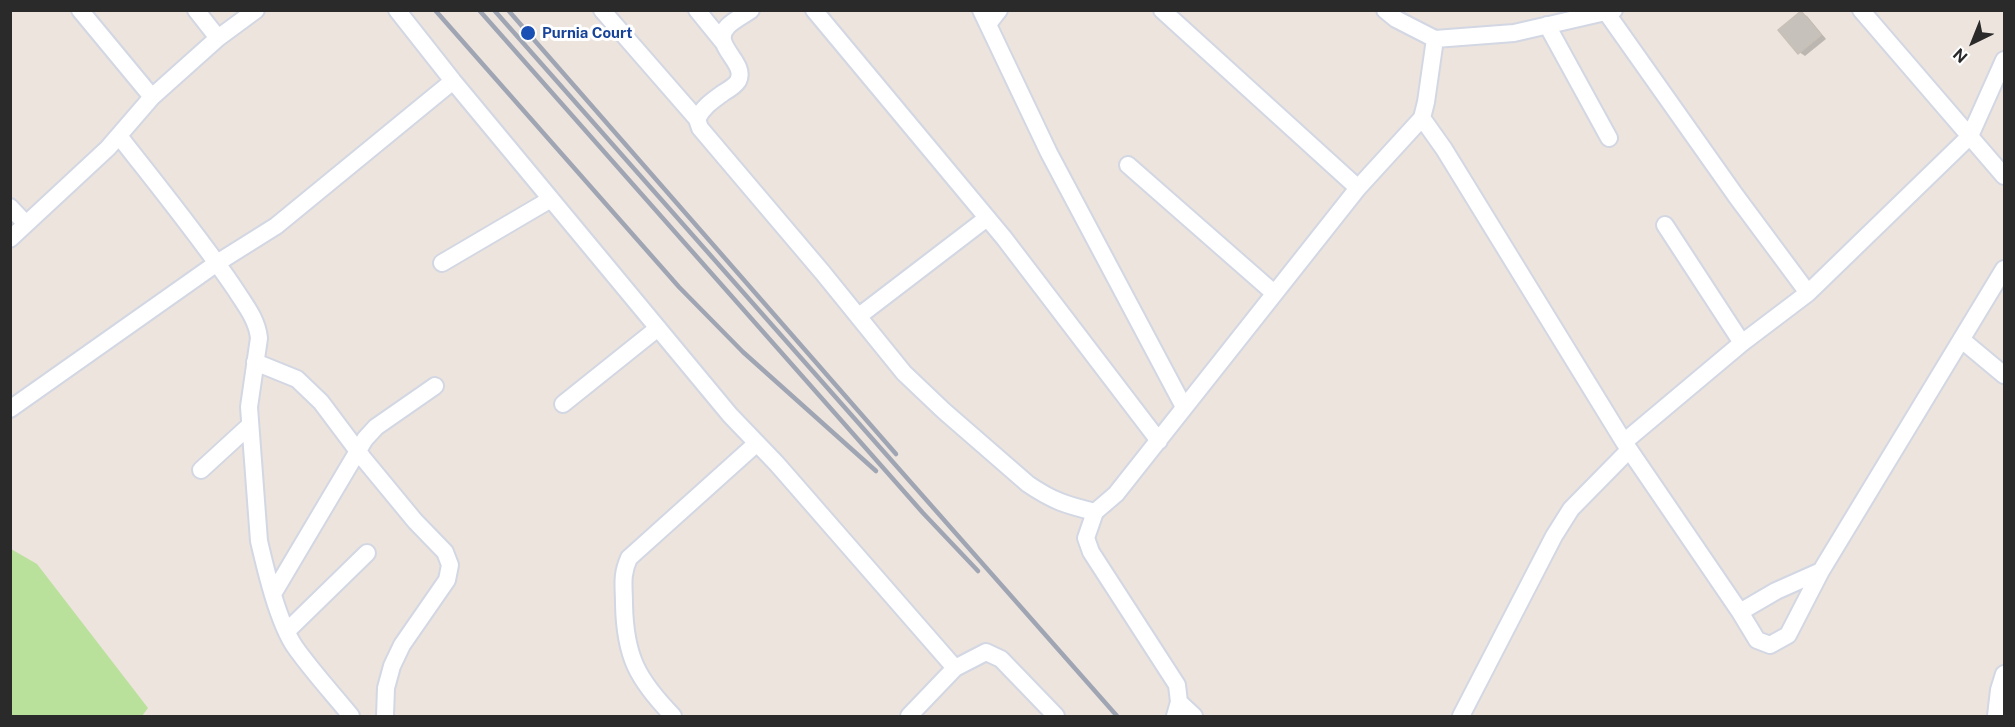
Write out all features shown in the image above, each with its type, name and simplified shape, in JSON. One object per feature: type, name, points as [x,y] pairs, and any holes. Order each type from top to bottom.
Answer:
[{"type":"street","points":[[80,10],[152,97]]},
{"type":"street","points":[[196,10],[218,38]]},
{"type":"street","points":[[10,239],[119,136],[152,97],[218,38],[256,10]]},
{"type":"street","points":[[397,10],[453,81],[730,415],[955,668]]},
{"type":"street","points":[[602,10],[697,119],[707,138],[914,382],[1028,484],[1049,499],[1095,512]]},
{"type":"street","points":[[697,10],[723,42],[740,75],[737,83],[702,110],[697,119]]},
{"type":"street","points":[[723,42],[723,35],[727,27],[751,10]]},
{"type":"street","points":[[814,10],[987,218],[1159,441]]},
{"type":"street","points":[[999,10],[984,17],[1049,153],[1184,407]]},
{"type":"street","points":[[1162,10],[1358,188]]},
{"type":"street","points":[[1385,10],[1396,19],[1435,39],[1514,33],[1610,11],[1736,196],[1808,293]]},
{"type":"street","points":[[1861,10],[2004,176]]},
{"type":"street","points":[[1547,25],[1609,138]]},
{"type":"street","points":[[1194,717],[1177,709],[1177,685],[1091,552],[1086,538],[1095,512],[1116,494],[1358,188],[1422,118],[1435,39]]},
{"type":"street","points":[[1461,717],[1570,509],[1627,446],[1742,343],[1808,293],[1970,136],[2004,60]]},
{"type":"street","points":[[10,409],[218,263],[276,226],[453,81]]},
{"type":"street","points":[[1422,118],[1444,149],[1627,446],[1757,640],[1770,645],[1788,635],[1821,571],[2004,268]]},
{"type":"street","points":[[119,136],[218,263],[258,328],[259,338],[250,391],[249,426],[259,541],[273,594],[295,647],[351,717]]},
{"type":"street","points":[[1128,165],[1274,293]]},
{"type":"street","points":[[442,263],[551,199]]},
{"type":"street","points":[[10,207],[26,224]]},
{"type":"street","points":[[859,316],[987,218]]},
{"type":"street","points":[[1665,225],[1742,343]]},
{"type":"street","points":[[563,404],[658,328]]},
{"type":"street","points":[[1962,340],[2004,375]]},
{"type":"street","points":[[255,362],[297,379],[331,413],[415,520],[445,552],[450,565],[447,580],[402,645],[392,666],[386,688],[385,717]]},
{"type":"street","points":[[273,594],[365,439],[376,427],[435,386]]},
{"type":"street","points":[[201,470],[249,426]]},
{"type":"street","points":[[672,717],[654,697],[632,660],[624,617],[623,571],[629,558],[757,443]]},
{"type":"street","points":[[287,631],[367,553]]},
{"type":"street","points":[[1740,612],[1776,591],[1821,571]]},
{"type":"street","points":[[909,717],[955,668],[986,652],[1001,658],[1056,717]]},
{"type":"street","points":[[1996,717],[1999,690],[2004,674]]},
{"type":"green space","points":[[11,549],[37,564],[148,708],[142,716],[11,716]]},
{"type":"building","points":[[1801,11],[1821,35],[1798,54],[1778,30]]},
{"type":"railway","points":[[435,10],[679,287],[743,352],[876,471]]},
{"type":"railway","points":[[479,10],[923,513],[978,571]]},
{"type":"railway","points":[[494,10],[1117,716]]},
{"type":"railway","points":[[508,10],[896,454]]},
{"type":"place","name":"Purnia Court","points":[[528,33]]}]
